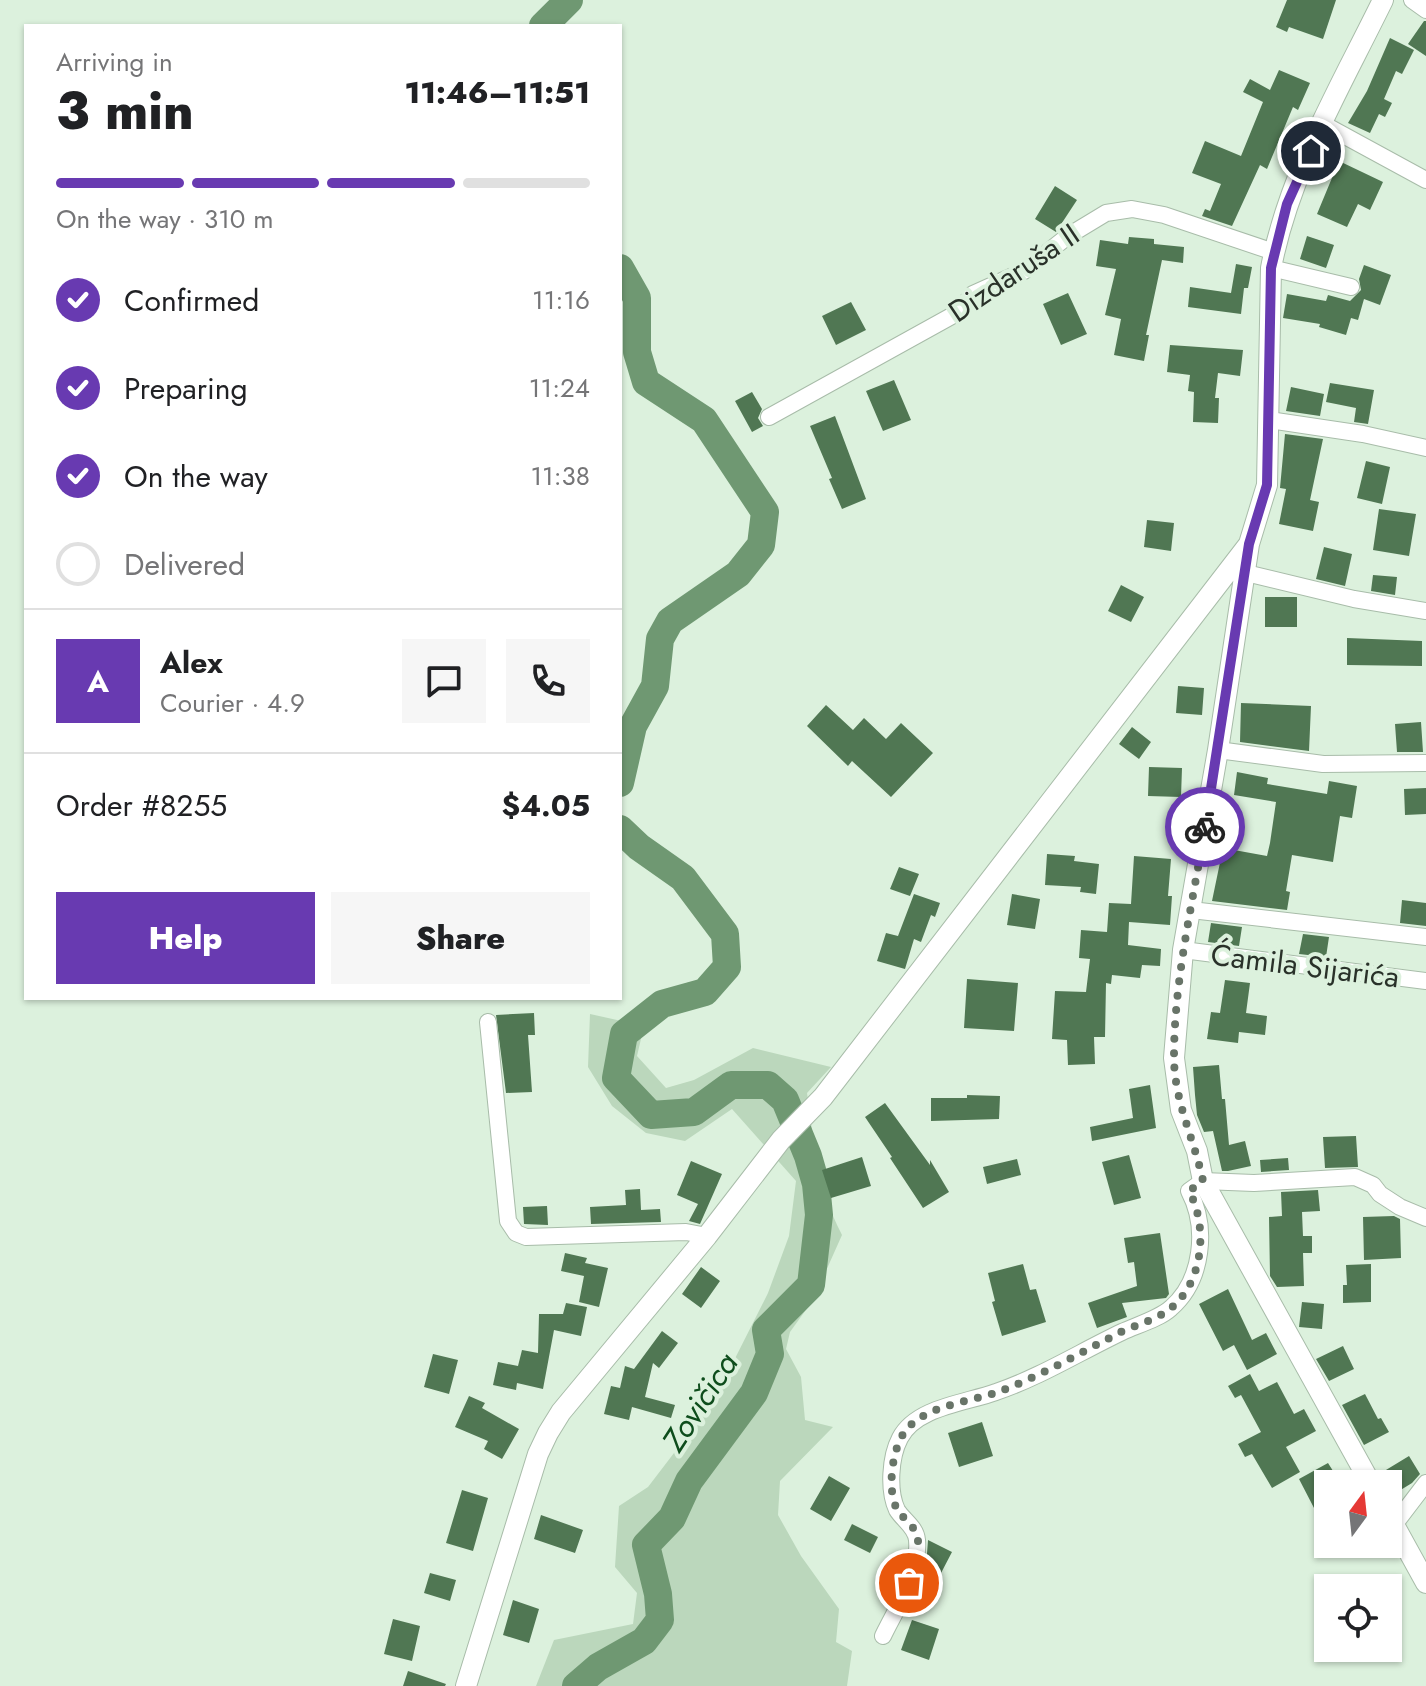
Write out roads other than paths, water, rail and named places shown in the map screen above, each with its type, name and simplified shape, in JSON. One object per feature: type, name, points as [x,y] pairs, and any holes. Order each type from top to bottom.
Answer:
[{"type":"street","points":[[1363,1470],[1203,1181],[1197,1151],[1181,1110],[1174,1058],[1183,950],[1218,750],[1249,544],[1267,485],[1273,260],[1287,204],[1383,0]]},
{"type":"street","points":[[1412,0],[1426,10]]},
{"type":"street","points":[[1323,124],[1426,180]]},
{"type":"street","name":"Dizdaruša II","points":[[769,417],[957,313],[973,294],[1024,271],[1068,236],[1106,213],[1132,209],[1164,215],[1273,260],[1351,287]]},
{"type":"street","points":[[1269,420],[1363,434],[1426,448]]},
{"type":"street","points":[[466,1686],[538,1454],[561,1412],[707,1236],[781,1140],[823,1097],[1249,544]]},
{"type":"street","points":[[1246,573],[1354,599],[1426,611]]},
{"type":"street","points":[[1218,750],[1323,764],[1426,763]]},
{"type":"street","name":"Ćamila Sijarića","points":[[1191,910],[1426,937]]},
{"type":"street","name":"Ćamila Sijarića","points":[[1183,950],[1426,981]]},
{"type":"street","points":[[488,1022],[508,1221],[516,1233],[526,1237],[686,1232],[707,1236]]},
{"type":"street","points":[[883,1636],[909,1583],[917,1553],[917,1536],[897,1509],[891,1481],[899,1439],[923,1415],[998,1392],[1171,1308],[1192,1280],[1199,1255],[1201,1227],[1197,1205],[1189,1191],[1203,1181],[1254,1183],[1355,1177],[1373,1185],[1380,1194],[1400,1207],[1426,1218]]},
{"type":"street","points":[[1402,1508],[1426,1483]]},
{"type":"street","points":[[1402,1540],[1426,1583]]},
{"type":"waterway","name":"Zovičica","points":[[545,24],[569,0]]},
{"type":"waterway","name":"Zovičica","points":[[622,272],[637,298],[637,352],[646,382],[704,420],[765,512],[761,545],[738,574],[670,621],[660,639],[655,686],[633,726],[622,774]]},
{"type":"waterway","name":"Zovičica","points":[[576,1686],[598,1667],[644,1641],[660,1620],[658,1594],[646,1545],[672,1518],[689,1481],[754,1393],[770,1354],[766,1330],[811,1285],[819,1215],[816,1184],[808,1156],[785,1100],[768,1085],[731,1085],[694,1112],[651,1115],[616,1078],[624,1034],[662,1004],[705,992],[727,967],[725,934],[683,878],[622,831]]}]
